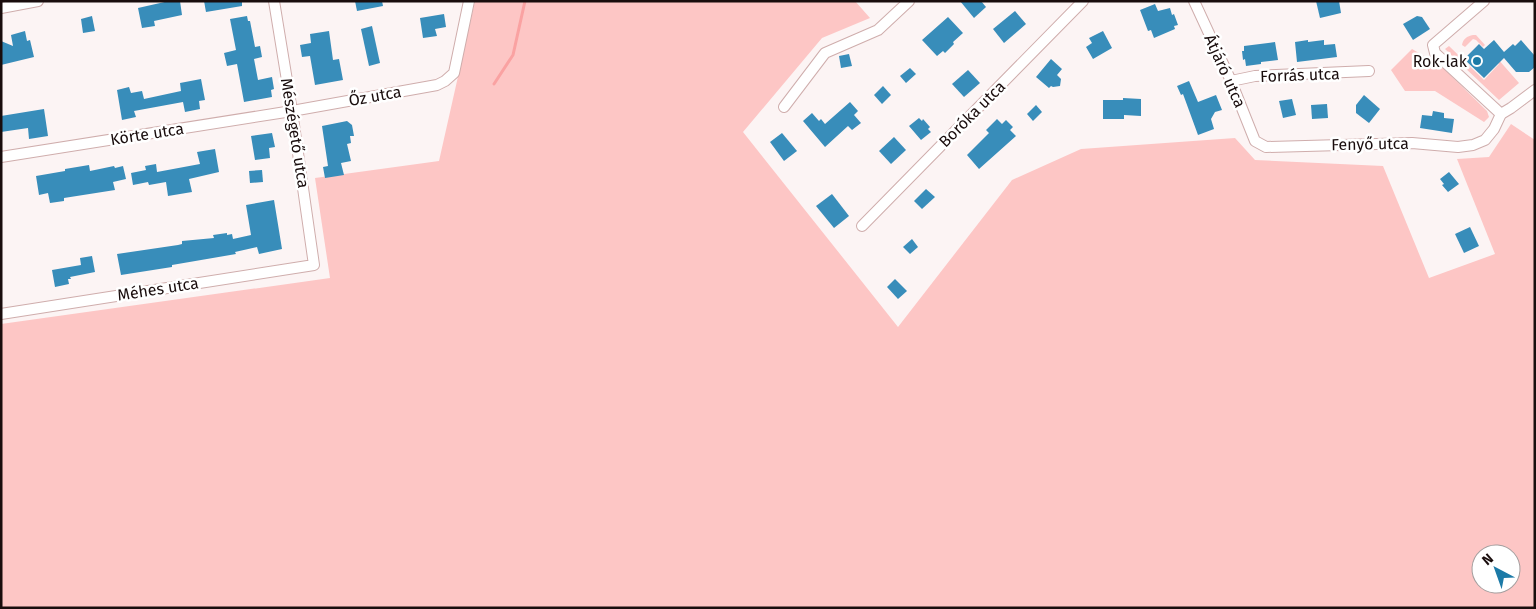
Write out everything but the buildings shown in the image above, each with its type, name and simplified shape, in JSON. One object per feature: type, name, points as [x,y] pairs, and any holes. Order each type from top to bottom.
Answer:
[{"type":"street","points":[[1,8],[38,1]]},
{"type":"street","name":"Mészégető utca","points":[[274,1],[314,265]]},
{"type":"street","name":"Őz utca","points":[[292,111],[437,85],[446,81],[454,73],[468,1]]},
{"type":"street","points":[[784,107],[825,53],[878,30],[909,1]]},
{"type":"street","name":"Boróka utca","points":[[862,226],[1083,1]]},
{"type":"street","name":"Átjáró utca","points":[[1194,1],[1231,81],[1255,141]]},
{"type":"street","points":[[1484,1],[1433,45],[1435,53],[1501,114],[1535,90]]},
{"type":"street","name":"Forrás utca","points":[[1231,81],[1255,76],[1369,72]]},
{"type":"street","name":"Körte utca","points":[[1,157],[292,111]]},
{"type":"street","name":"Fenyő utca","points":[[1255,141],[1266,146],[1412,143],[1458,147],[1473,145],[1485,140],[1494,130],[1501,114]]},
{"type":"street","name":"Méhes utca","points":[[1,314],[314,265]]},
{"type":"shaded area","points":[[475,1],[855,1],[870,18],[822,38],[743,132],[898,327],[1012,180],[1081,149],[1235,138],[1255,160],[1383,166],[1429,278],[1495,254],[1457,159],[1489,157],[1511,124],[1535,140],[1535,608],[1,608],[1,324],[330,278],[315,178],[439,161]]},
{"type":"shaded area","points":[[1476,35],[1485,45],[1483,47],[1473,39],[1465,47],[1462,45],[1466,38]]},
{"type":"shaded area","points":[[1449,46],[1484,80],[1499,64],[1488,52],[1490,50],[1519,83],[1499,100],[1445,49]]},
{"type":"shaded area","points":[[1412,49],[1441,66],[1487,111],[1489,117],[1484,122],[1435,91],[1405,91],[1391,70]]},
{"type":"waterway","points":[[494,84],[513,55],[525,1]]},
{"type":"place","name":"Rok-lak","points":[[1477,61]]}]
